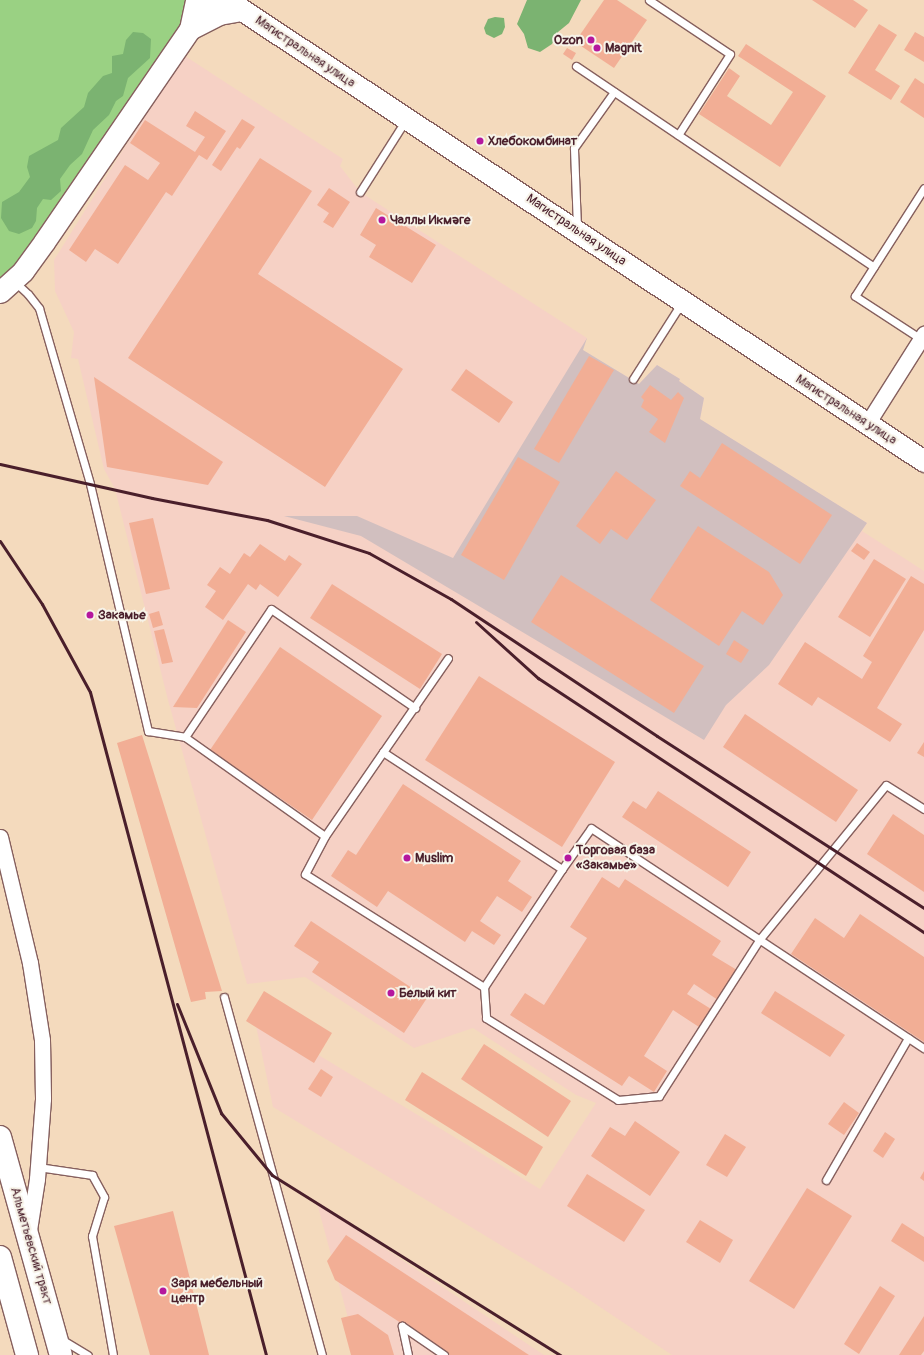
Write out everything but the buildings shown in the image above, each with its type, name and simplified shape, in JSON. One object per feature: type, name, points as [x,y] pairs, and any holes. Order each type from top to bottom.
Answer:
[{"type":"main road","points":[[7,286],[44,242],[190,29],[196,0]]},
{"type":"main road","points":[[190,29],[235,3]]},
{"type":"main road","name":"Магистральная улица","points":[[235,3],[407,119],[924,461]]},
{"type":"main road","name":"Альметьевский тракт","points":[[0,1137],[58,1345]]},
{"type":"main road","points":[[0,1257],[27,1355]]},
{"type":"street","points":[[190,29],[211,0]]},
{"type":"street","points":[[867,424],[923,336]]},
{"type":"street","points":[[0,837],[30,963],[42,1040],[43,1100],[38,1167],[28,1235]]},
{"type":"lane","points":[[649,0],[730,54],[678,134]]},
{"type":"lane","points":[[576,66],[874,267]]},
{"type":"lane","points":[[578,232],[574,148],[614,92]]},
{"type":"lane","points":[[360,192],[407,119]]},
{"type":"lane","points":[[923,336],[855,296],[924,188]]},
{"type":"lane","points":[[7,286],[28,294],[39,308],[90,484],[148,730],[185,737],[326,836]]},
{"type":"lane","points":[[633,379],[682,301]]},
{"type":"lane","points":[[185,737],[271,609],[415,708]]},
{"type":"lane","points":[[448,658],[326,836],[305,874],[484,987]]},
{"type":"lane","points":[[383,752],[562,869]]},
{"type":"lane","points":[[924,809],[886,785],[759,940],[659,1096],[618,1100],[486,1018],[484,987],[591,828],[759,940],[924,1048]]},
{"type":"lane","points":[[224,998],[322,1355]]},
{"type":"lane","points":[[826,1180],[908,1038]]},
{"type":"lane","points":[[38,1167],[92,1175],[104,1197],[92,1236],[113,1355]]},
{"type":"lane","points":[[408,1355],[402,1326],[444,1355]]},
{"type":"lane","points":[[58,1345],[88,1355]]},
{"type":"shaded area","name":"Торговая база «Закамье»","points":[[185,56],[343,159],[340,166],[360,192],[587,338],[583,350],[639,384],[657,365],[680,379],[679,381],[704,398],[700,419],[867,523],[862,531],[924,571],[924,1355],[672,1355],[570,1287],[273,1107],[254,1016],[540,1189],[596,1103],[576,1095],[473,1028],[414,1048],[305,977],[247,984],[168,700],[115,489],[104,469],[78,359],[71,358],[74,332],[55,291],[54,260],[121,153]]},
{"type":"shaded area","points":[[587,338],[583,350],[639,384],[657,365],[680,379],[679,381],[704,398],[700,419],[867,523],[769,665],[726,705],[704,740],[361,536],[284,516],[357,516],[453,558]]},
{"type":"shaded area","points":[[317,1203],[544,1355],[358,1355]]},
{"type":"green space","points":[[0,0],[189,0],[184,19],[33,241],[17,263],[0,279]]},
{"type":"green space","points":[[527,0],[581,0],[569,23],[558,32],[552,44],[540,52],[528,48],[524,34],[517,24]]},
{"type":"green space","points":[[495,17],[504,18],[505,27],[502,34],[494,38],[486,34],[484,28],[488,19]]},
{"type":"green space","points":[[133,32],[143,33],[151,39],[150,58],[128,78],[123,96],[116,101],[109,115],[93,130],[82,154],[70,165],[60,179],[61,191],[51,200],[43,199],[37,208],[36,221],[32,228],[19,234],[9,231],[1,218],[2,202],[19,192],[30,177],[27,167],[29,156],[58,140],[61,128],[84,107],[88,93],[103,76],[112,73],[112,56],[123,54],[126,40]]},
{"type":"railway","points":[[0,464],[152,498],[267,520],[369,553],[451,599],[657,736],[924,908]]},
{"type":"railway","points":[[0,541],[42,604],[90,692],[266,1355]]},
{"type":"railway","points":[[476,622],[538,678],[924,933]]},
{"type":"railway","points":[[177,1004],[221,1113],[272,1175],[560,1355]]},
{"type":"place","name":"Ozon","points":[[591,40]]},
{"type":"place","name":"Magnit","points":[[597,48]]},
{"type":"place","name":"Хлебокомбинат","points":[[480,141]]},
{"type":"place","name":"Чаллы Икмәге","points":[[382,220]]},
{"type":"place","name":"Закамье","points":[[90,615]]},
{"type":"place","name":"Muslim","points":[[407,858]]},
{"type":"place","name":"Торговая база «Закамье»","points":[[568,858]]},
{"type":"place","name":"Белый кит","points":[[391,993]]},
{"type":"place","name":"Заря мебельный центр","points":[[163,1291]]}]
